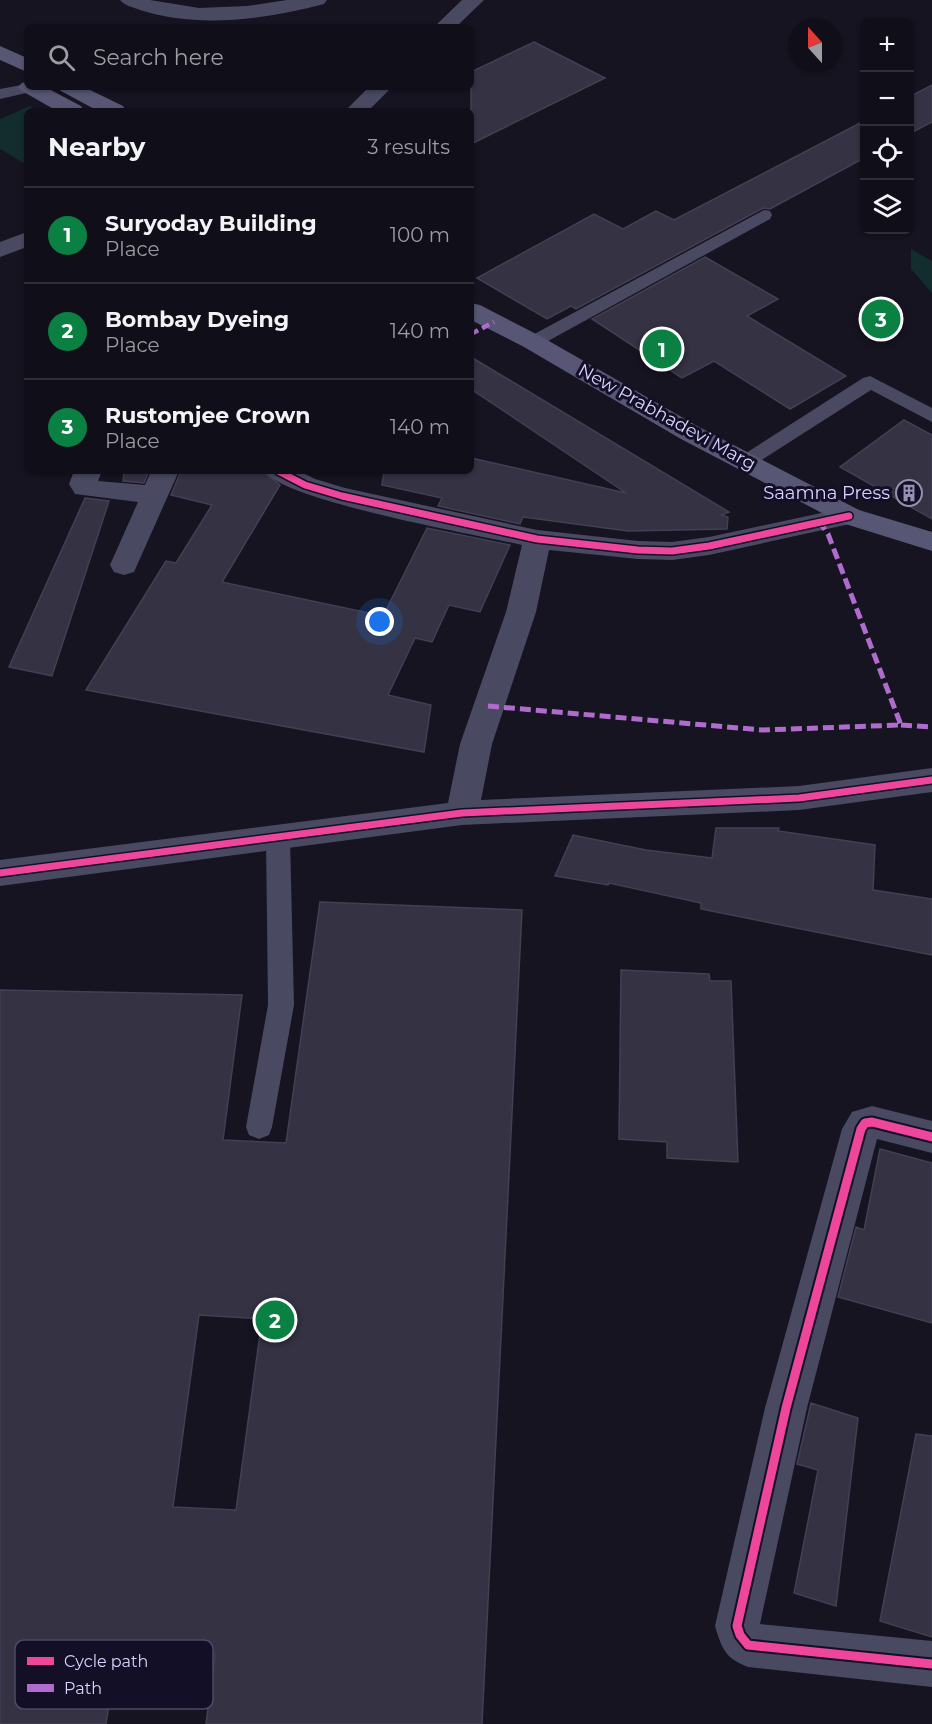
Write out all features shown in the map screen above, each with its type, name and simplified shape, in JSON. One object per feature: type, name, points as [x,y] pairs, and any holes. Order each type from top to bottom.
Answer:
[{"type":"main road","points":[[0,52],[24,64]]},
{"type":"main road","points":[[0,73],[24,85]]},
{"type":"main road","points":[[34,90],[67,108]]},
{"type":"main road","points":[[74,90],[109,108]]},
{"type":"main road","name":"New Prabhadevi Marg","points":[[474,312],[533,342],[690,433],[849,516],[932,542]]},
{"type":"street","points":[[130,0],[179,12],[219,13],[260,10],[317,0]]},
{"type":"street","points":[[447,24],[474,0]]},
{"type":"street","points":[[359,108],[378,90]]},
{"type":"street","points":[[0,250],[24,240]]},
{"type":"street","points":[[87,474],[83,484],[85,488],[160,483],[124,565]]},
{"type":"street","points":[[284,474],[305,485],[342,496],[537,539],[638,550],[672,550],[720,544],[849,516]]},
{"type":"street","points":[[462,813],[476,744],[521,612],[537,539]]},
{"type":"street","points":[[0,873],[462,813],[799,798],[932,780]]},
{"type":"street","points":[[932,1137],[872,1122],[865,1123],[861,1129],[786,1408],[737,1626],[740,1635],[748,1645],[932,1664]]},
{"type":"lane","points":[[0,94],[24,88]]},
{"type":"lane","points":[[533,342],[764,215]]},
{"type":"lane","points":[[747,461],[870,382],[932,416]]},
{"type":"lane","points":[[259,1126],[281,1005],[278,838]]},
{"type":"green space","points":[[24,109],[24,163],[0,149],[0,119]]},
{"type":"green space","points":[[911,249],[932,261],[932,293],[911,269]]},
{"type":"building","points":[[534,42],[605,78],[474,143],[474,108],[471,108],[471,90],[474,90],[474,71]]},
{"type":"building","points":[[932,85],[932,122],[914,131],[914,126],[914,94]]},
{"type":"building","points":[[860,123],[860,160],[770,209],[763,208],[576,309],[571,306],[547,319],[477,278],[594,214],[623,229],[656,211],[674,220]]},
{"type":"building","points":[[705,257],[778,299],[747,316],[846,376],[790,409],[714,361],[682,378],[592,319]]},
{"type":"building","points":[[474,359],[729,512],[721,515],[728,517],[727,529],[628,531],[523,517],[520,524],[438,506],[442,498],[382,485],[384,474],[474,474],[474,459],[626,493],[474,391]]},
{"type":"building","name":"Saamna Press","points":[[904,420],[932,435],[932,519],[840,467]]},
{"type":"building","points":[[124,474],[148,474],[144,483],[123,481]]},
{"type":"building","points":[[180,474],[266,474],[280,485],[222,582],[383,616],[427,528],[510,545],[480,612],[449,605],[432,642],[415,638],[388,695],[431,705],[424,752],[86,690],[166,561],[176,563],[212,505],[171,495]]},
{"type":"building","points":[[85,498],[109,501],[52,676],[9,667]]},
{"type":"building","points":[[716,828],[779,828],[778,831],[875,845],[873,890],[932,899],[932,955],[701,909],[701,903],[609,883],[608,885],[555,876],[573,835],[646,850],[712,858]]},
{"type":"building","points":[[320,902],[522,910],[482,1724],[206,1724],[208,1709],[213,1709],[215,1654],[213,1654],[213,1640],[15,1640],[15,1709],[108,1709],[106,1724],[0,1724],[0,990],[242,995],[223,1140],[286,1143]],"holes":[[[199,1315],[262,1319],[236,1510],[173,1507]]]},
{"type":"building","points":[[621,970],[709,974],[710,981],[731,981],[738,1162],[667,1158],[667,1142],[619,1139]]},
{"type":"building","points":[[880,1149],[932,1163],[932,1323],[838,1297],[856,1227],[864,1230]]},
{"type":"building","points":[[811,1403],[858,1418],[836,1606],[794,1593],[818,1470],[797,1464]]},
{"type":"building","points":[[916,1434],[932,1436],[932,1637],[880,1621]]},
{"type":"marked path","points":[[474,332],[494,322]]},
{"type":"marked path","points":[[488,706],[762,730],[901,725],[828,534],[821,524]]},
{"type":"marked path","points":[[901,725],[932,727]]},
{"type":"cycle path","points":[[284,474],[305,485],[342,496],[537,539],[638,550],[672,551],[709,546],[849,516]]},
{"type":"cycle path","points":[[0,873],[462,813],[799,798],[932,780]]},
{"type":"cycle path","points":[[932,1137],[872,1122],[865,1123],[861,1129],[786,1408],[737,1626],[740,1635],[748,1645],[932,1664]]},
{"type":"place","name":"Rustomjee Crown","points":[[881,319]]},
{"type":"place","name":"Suryoday Building","points":[[662,349]]},
{"type":"place","name":"Saamna Press","points":[[909,493]]},
{"type":"place","name":"Bombay Dyeing","points":[[275,1320]]}]
